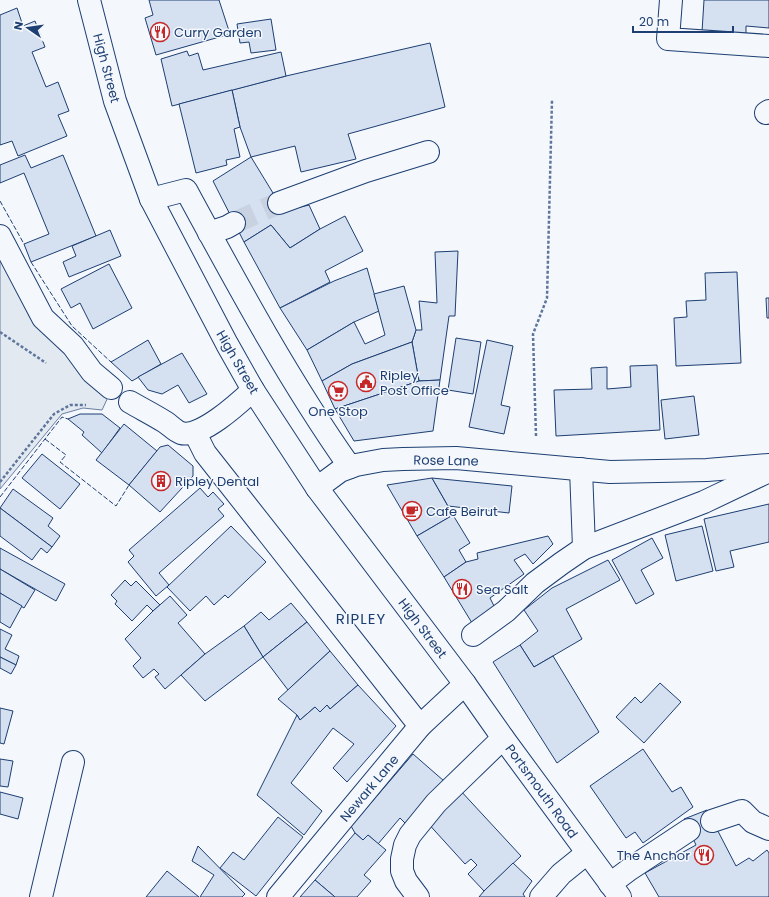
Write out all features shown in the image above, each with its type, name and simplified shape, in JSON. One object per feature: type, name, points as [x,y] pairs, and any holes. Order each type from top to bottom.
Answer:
[{"type":"street","points":[[671,0],[668,39],[769,46]]},
{"type":"street","name":"High Street","points":[[86,1],[115,101],[151,199],[227,344],[253,390],[317,488],[465,684]]},
{"type":"street","points":[[279,203],[366,171],[428,152]]},
{"type":"street","points":[[151,199],[186,190],[262,327],[326,432],[350,467]]},
{"type":"street","points":[[209,233],[227,227],[234,222]]},
{"type":"street","points":[[0,236],[43,318],[73,346],[92,372],[111,388]]},
{"type":"street","points":[[130,402],[166,422],[180,433],[188,434],[195,433],[226,413],[253,390]]},
{"type":"street","points":[[195,433],[204,453],[420,726]]},
{"type":"street","name":"Rose Lane","points":[[317,488],[340,471],[356,465],[383,460],[456,458],[536,464],[610,472],[707,470],[769,465]]},
{"type":"street","points":[[581,469],[584,548]]},
{"type":"street","points":[[473,635],[506,611],[535,584],[584,548],[704,502],[769,471]]},
{"type":"street","name":"Newark Lane","points":[[278,897],[420,726],[465,684]]},
{"type":"street","name":"Portsmouth Road","points":[[465,684],[615,890]]},
{"type":"street","points":[[418,897],[406,881],[402,871],[402,859],[405,846],[410,835],[436,804],[503,738]]},
{"type":"street","points":[[40,897],[74,762]]},
{"type":"street","points":[[712,821],[742,811],[753,822],[769,828]]},
{"type":"street","points":[[615,890],[630,869],[689,830]]},
{"type":"street","points":[[541,897],[561,874],[587,853]]},
{"type":"path","points":[[536,464],[533,334],[547,298],[552,100]]},
{"type":"path","points":[[0,482],[54,414],[70,405],[91,406]]},
{"type":"shaded area","points":[[0,246],[109,395],[102,410],[83,408],[62,414],[0,489]]},
{"type":"building","points":[[149,0],[219,0],[230,34],[156,55],[145,18],[153,15]]},
{"type":"building","points":[[704,0],[769,0],[769,28],[746,26],[746,35],[702,32]]},
{"type":"building","points":[[17,8],[23,26],[35,21],[45,47],[32,52],[46,87],[58,82],[69,111],[58,115],[67,136],[18,156],[12,141],[0,145],[0,15]]},
{"type":"building","points":[[271,19],[276,50],[251,53],[249,42],[240,43],[237,24]]},
{"type":"building","points":[[430,43],[445,107],[348,134],[356,159],[301,172],[295,146],[251,157],[240,127],[232,90]]},
{"type":"building","points":[[187,51],[189,56],[198,53],[203,70],[281,52],[286,76],[172,106],[161,59]]},
{"type":"building","points":[[232,90],[240,127],[234,129],[240,157],[226,160],[227,165],[196,173],[179,104]]},
{"type":"building","points":[[25,155],[31,168],[63,155],[96,236],[31,262],[24,244],[49,234],[24,173],[0,183],[0,165]]},
{"type":"building","points":[[251,157],[284,211],[309,205],[320,229],[290,248],[271,225],[244,242],[213,181]]},
{"type":"building","points":[[345,216],[363,251],[325,271],[330,282],[280,308],[244,242],[271,225],[290,248],[320,229]]},
{"type":"building","points":[[110,230],[121,256],[69,277],[63,262],[76,256],[72,246]]},
{"type":"building","points":[[458,251],[455,316],[449,316],[440,380],[419,381],[412,342],[416,330],[422,330],[419,301],[437,303],[435,252]]},
{"type":"building","points":[[109,264],[132,308],[93,329],[80,303],[71,308],[61,289]]},
{"type":"building","points":[[367,268],[379,311],[354,322],[307,350],[280,308],[334,281]]},
{"type":"building","points":[[737,272],[741,363],[676,366],[674,318],[687,317],[686,301],[706,300],[705,273]]},
{"type":"building","points":[[404,286],[416,330],[412,342],[352,364],[322,381],[307,350],[354,322],[365,344],[385,335],[374,294]]},
{"type":"building","points":[[766,298],[769,298],[769,318],[767,318]]},
{"type":"building","points":[[456,338],[481,342],[473,394],[448,390]]},
{"type":"building","points":[[148,340],[161,364],[132,381],[111,362]]},
{"type":"building","points":[[487,340],[513,346],[501,405],[510,407],[504,434],[469,427]]},
{"type":"building","points":[[412,342],[419,381],[335,409],[322,381],[352,364]]},
{"type":"building","points":[[182,353],[207,394],[189,403],[178,385],[162,394],[148,390],[138,377]]},
{"type":"building","points":[[657,365],[660,430],[556,436],[554,390],[592,389],[591,368],[607,367],[607,389],[631,387],[630,366]]},
{"type":"building","points":[[440,380],[433,431],[354,441],[335,409],[419,381]]},
{"type":"building","points":[[694,396],[699,435],[665,439],[661,400]]},
{"type":"building","points":[[80,414],[102,414],[120,428],[102,453],[82,435],[84,432],[68,419]]},
{"type":"building","points":[[124,424],[157,451],[129,485],[96,460]]},
{"type":"building","name":"Ripley Dental","points":[[168,445],[193,466],[193,476],[160,512],[129,485],[160,447]]},
{"type":"building","points":[[42,454],[80,484],[60,509],[22,478]]},
{"type":"building","points":[[432,478],[453,515],[417,536],[387,485]]},
{"type":"building","points":[[432,478],[512,486],[509,513],[448,506]]},
{"type":"building","points":[[200,488],[208,497],[213,492],[224,504],[218,509],[224,516],[159,573],[169,585],[156,596],[128,562],[134,556],[129,550]]},
{"type":"building","points":[[13,489],[53,518],[48,526],[60,536],[52,547],[0,508]]},
{"type":"building","points":[[769,504],[769,542],[730,551],[734,567],[716,571],[704,519]]},
{"type":"building","points":[[0,508],[52,547],[47,553],[41,548],[32,560],[0,536]]},
{"type":"building","points":[[453,515],[470,543],[459,550],[466,562],[444,577],[417,536]]},
{"type":"building","points":[[231,526],[266,562],[228,598],[225,595],[214,605],[206,596],[190,611],[167,587]]},
{"type":"building","points":[[702,526],[713,571],[676,581],[665,535]]},
{"type":"building","points":[[548,536],[553,544],[533,564],[525,554],[514,560],[524,574],[490,598],[494,606],[472,623],[444,577],[466,562],[478,559],[477,553]]},
{"type":"building","points":[[652,538],[663,558],[641,570],[654,594],[636,604],[612,560]]},
{"type":"building","points":[[0,548],[65,584],[56,601],[0,569]]},
{"type":"building","points":[[608,560],[620,580],[566,609],[582,639],[534,667],[520,645],[538,631],[524,610],[552,588]]},
{"type":"building","points":[[0,569],[35,590],[24,608],[0,593]]},
{"type":"building","points":[[125,580],[131,586],[136,581],[160,605],[153,611],[147,605],[132,621],[115,604],[117,601],[111,595]]},
{"type":"building","points":[[0,593],[22,606],[10,628],[0,622]]},
{"type":"building","points":[[170,596],[187,615],[178,623],[205,654],[165,689],[155,677],[159,674],[154,669],[143,678],[133,666],[141,658],[125,639]]},
{"type":"building","points":[[291,603],[307,622],[263,657],[244,626],[261,612],[269,620]]},
{"type":"building","points":[[307,622],[330,651],[288,690],[263,657]]},
{"type":"building","points":[[244,626],[263,657],[205,701],[181,675],[205,654]]},
{"type":"building","points":[[0,629],[12,635],[5,649],[19,656],[16,665],[0,657]]},
{"type":"building","points":[[520,645],[534,667],[553,656],[599,732],[557,763],[493,662]]},
{"type":"building","points":[[330,651],[358,685],[330,709],[327,705],[320,712],[315,707],[300,720],[297,715],[278,699]]},
{"type":"building","points":[[0,657],[16,665],[11,674],[0,668]]},
{"type":"building","points":[[660,683],[681,702],[644,743],[616,717],[635,697],[641,703]]},
{"type":"building","points":[[358,685],[396,726],[347,782],[333,768],[354,744],[333,728],[291,783],[322,811],[304,835],[257,795],[297,715],[300,720],[315,707],[320,712],[327,705],[330,709]]},
{"type":"building","points":[[0,708],[13,711],[4,744],[0,743]]},
{"type":"building","points":[[643,749],[672,792],[681,787],[693,807],[643,843],[635,832],[626,838],[590,786]]},
{"type":"building","points":[[413,754],[444,781],[406,824],[400,818],[378,844],[368,835],[363,840],[355,833],[351,826]]},
{"type":"building","points":[[0,759],[13,761],[8,787],[0,786]]},
{"type":"building","points":[[459,789],[521,856],[484,891],[468,874],[477,865],[471,859],[465,864],[425,820]]},
{"type":"building","points":[[0,792],[23,798],[18,819],[0,814]]},
{"type":"building","name":"The Anchor","points":[[707,810],[736,866],[749,858],[753,861],[767,850],[769,853],[769,897],[659,897],[645,873],[696,845],[684,819]]},
{"type":"building","points":[[278,817],[303,837],[256,896],[220,868],[233,852],[244,860]]},
{"type":"building","points":[[355,833],[363,840],[368,835],[386,850],[364,875],[371,881],[357,897],[335,897],[315,880]]},
{"type":"building","points":[[198,846],[245,894],[242,897],[200,897],[214,875],[192,861]]},
{"type":"building","points":[[513,863],[532,881],[523,894],[525,897],[479,897],[484,891]]},
{"type":"building","points":[[167,871],[199,897],[146,897]]},
{"type":"building","points":[[315,880],[335,897],[300,897]]},
{"type":"tunnel","points":[[234,223],[279,203]]},
{"type":"fence","points":[[0,201],[24,244]]},
{"type":"fence","points":[[31,262],[72,326],[111,362]]},
{"type":"fence","points":[[0,497],[62,417],[68,419]]},
{"type":"fence","points":[[45,439],[66,455],[60,462],[116,506],[129,485]]},
{"type":"place","name":"Curry Garden","points":[[160,32]]},
{"type":"place","name":"Ripley Post Office","points":[[366,382]]},
{"type":"place","name":"One Stop","points":[[338,391]]},
{"type":"place","name":"Ripley Dental","points":[[161,481]]},
{"type":"place","name":"Cafe Beirut","points":[[412,511]]},
{"type":"place","name":"Sea Salt","points":[[462,589]]},
{"type":"place","name":"The Anchor","points":[[704,855]]},
{"type":"district","name":"RIPLEY","points":[[361,619]]}]
